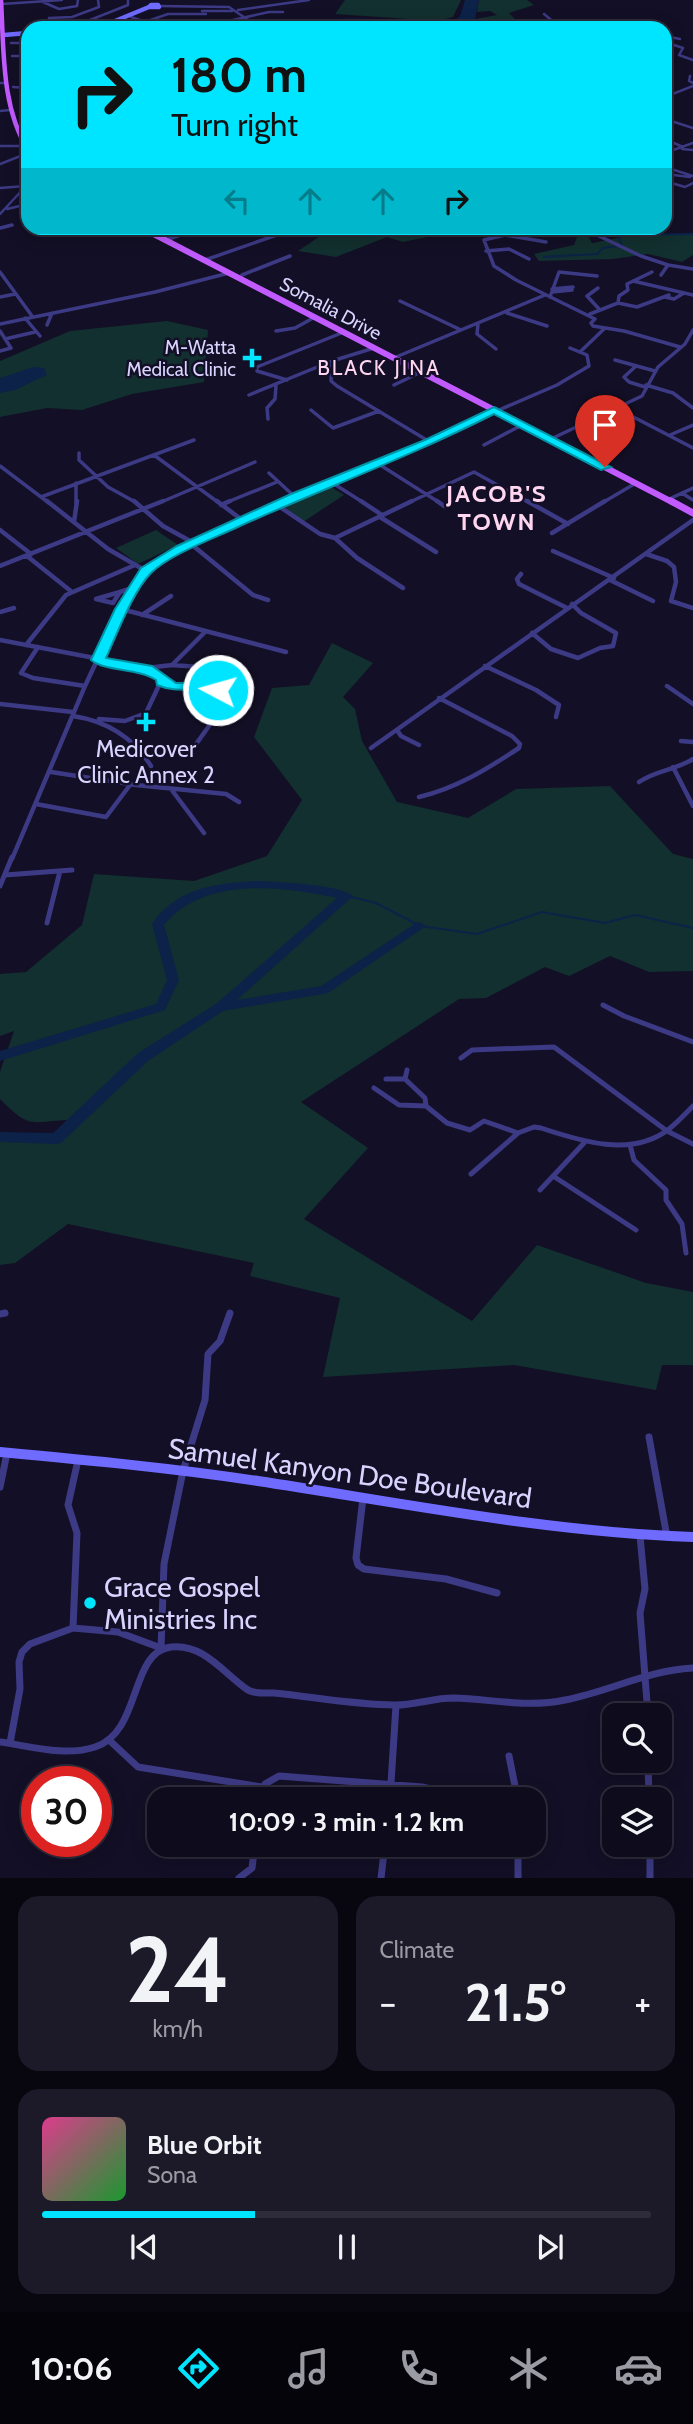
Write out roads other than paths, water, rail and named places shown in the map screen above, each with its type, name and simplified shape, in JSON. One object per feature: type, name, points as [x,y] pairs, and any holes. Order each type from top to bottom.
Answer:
[{"type":"main road","points":[[4,2],[7,35],[3,52],[13,87],[14,120],[21,136]]},
{"type":"main road","points":[[5,45],[12,59]]},
{"type":"main road","points":[[9,78],[10,110],[14,128],[21,139]]},
{"type":"main road","name":"Somalia Drive","points":[[158,235],[242,275],[522,425],[669,499]]},
{"type":"main road","name":"Somalia Drive","points":[[160,235],[693,512]]},
{"type":"street","points":[[4,2],[62,0]]},
{"type":"street","points":[[78,0],[76,6],[50,12],[50,18],[72,17],[99,6],[98,0]]},
{"type":"street","points":[[88,21],[128,5],[128,0]]},
{"type":"street","points":[[151,0],[154,5]]},
{"type":"street","points":[[230,9],[234,0]]},
{"type":"street","points":[[121,20],[154,5],[238,10],[309,0]]},
{"type":"street","points":[[43,1],[54,9],[66,9]]},
{"type":"street","points":[[119,1],[119,8]]},
{"type":"street","points":[[118,21],[154,5]]},
{"type":"street","points":[[160,16],[160,11],[230,9]]},
{"type":"street","points":[[238,10],[254,21],[282,21]]},
{"type":"street","points":[[230,21],[269,12],[283,12]]},
{"type":"street","points":[[148,21],[160,16],[206,14]]},
{"type":"street","points":[[544,14],[553,21]]},
{"type":"street","points":[[104,15],[124,21]]},
{"type":"street","points":[[131,17],[143,21]]},
{"type":"street","points":[[7,35],[21,34]]},
{"type":"street","points":[[672,37],[680,39]]},
{"type":"street","points":[[672,44],[683,48],[679,55],[693,60]]},
{"type":"street","points":[[12,59],[21,57]]},
{"type":"street","points":[[672,94],[693,84],[690,76]]},
{"type":"street","points":[[0,83],[9,78]]},
{"type":"street","points":[[13,87],[21,88]]},
{"type":"street","points":[[0,111],[10,110]]},
{"type":"street","points":[[672,121],[693,128]]},
{"type":"street","points":[[672,143],[681,148],[693,149]]},
{"type":"street","points":[[672,150],[693,143]]},
{"type":"street","points":[[0,146],[21,148]]},
{"type":"street","points":[[0,164],[21,152]]},
{"type":"street","points":[[672,169],[693,176]]},
{"type":"street","points":[[672,175],[686,178],[693,176]]},
{"type":"street","points":[[672,183],[685,187],[693,183]]},
{"type":"street","points":[[0,188],[21,186]]},
{"type":"street","points":[[8,209],[15,195],[21,190]]},
{"type":"street","points":[[0,212],[21,206]]},
{"type":"street","points":[[0,228],[12,225]]},
{"type":"street","points":[[169,239],[180,235]]},
{"type":"street","points":[[207,259],[274,235]]},
{"type":"street","points":[[545,295],[494,266],[484,240],[491,236],[513,235],[546,242]]},
{"type":"street","points":[[598,236],[625,247],[640,259],[693,270]]},
{"type":"street","points":[[486,251],[509,249],[528,259]]},
{"type":"street","points":[[242,275],[290,256]]},
{"type":"street","points":[[661,275],[668,265]]},
{"type":"street","points":[[0,272],[32,316]]},
{"type":"street","points":[[551,293],[559,272],[597,276]]},
{"type":"street","points":[[618,303],[619,296],[628,290],[626,284],[652,272]]},
{"type":"street","points":[[0,324],[155,292],[229,273]]},
{"type":"street","points":[[632,281],[693,295]]},
{"type":"street","points":[[396,357],[545,295],[573,288]]},
{"type":"street","points":[[598,288],[587,296],[600,310]]},
{"type":"street","points":[[551,293],[590,314],[595,319],[591,325],[680,347]]},
{"type":"street","points":[[590,314],[618,303],[637,307],[667,296],[674,299],[685,293]]},
{"type":"street","points":[[0,297],[15,294]]},
{"type":"street","points":[[400,301],[461,330]]},
{"type":"street","points":[[47,326],[52,313]]},
{"type":"street","points":[[507,313],[547,326]]},
{"type":"street","points":[[276,331],[295,328],[315,317]]},
{"type":"street","points":[[25,318],[40,336]]},
{"type":"street","points":[[478,324],[477,334],[496,349]]},
{"type":"street","points":[[580,352],[605,328]]},
{"type":"street","points":[[553,438],[642,396],[655,371],[693,330]]},
{"type":"street","points":[[0,331],[11,348],[0,351]]},
{"type":"street","points":[[5,339],[35,332]]},
{"type":"street","points":[[288,380],[264,374],[257,371],[257,367],[344,332]]},
{"type":"street","points":[[249,395],[332,361],[374,348]]},
{"type":"street","points":[[0,886],[3,873],[51,772],[85,686],[121,609],[146,570],[191,543],[242,520],[557,385],[589,366],[589,359],[570,348]]},
{"type":"street","points":[[615,360],[655,371]]},
{"type":"street","points":[[332,361],[331,381],[429,442]]},
{"type":"street","points":[[636,366],[624,377],[673,393],[693,408]]},
{"type":"street","points":[[394,385],[421,372]]},
{"type":"street","points":[[268,419],[267,408],[275,399],[276,386]]},
{"type":"street","points":[[618,409],[693,448]]},
{"type":"street","points":[[310,410],[333,428],[379,411]]},
{"type":"street","points":[[484,445],[522,425]]},
{"type":"street","points":[[670,435],[693,425]]},
{"type":"street","points":[[41,496],[194,440]]},
{"type":"street","points":[[79,453],[79,460],[118,494],[145,508],[163,526],[191,543],[253,595],[268,600]]},
{"type":"street","points":[[154,455],[242,520]]},
{"type":"street","points":[[0,566],[197,488],[255,462]]},
{"type":"street","points":[[377,463],[444,506]]},
{"type":"street","points":[[0,466],[85,532],[146,570]]},
{"type":"street","points":[[335,538],[464,475],[478,472],[568,524]]},
{"type":"street","points":[[269,473],[295,497]]},
{"type":"street","points":[[220,505],[277,482]]},
{"type":"street","points":[[331,482],[436,552]]},
{"type":"street","points":[[74,522],[78,490],[76,483]]},
{"type":"street","points":[[552,533],[636,483]]},
{"type":"street","points":[[669,499],[693,488]]},
{"type":"street","points":[[681,493],[693,500]]},
{"type":"street","points":[[277,505],[320,534],[335,538],[357,558],[403,588]]},
{"type":"street","points":[[65,515],[75,510]]},
{"type":"street","points":[[371,748],[693,520]]},
{"type":"street","points":[[0,530],[72,592]]},
{"type":"street","points":[[553,551],[653,601]]},
{"type":"street","points":[[646,554],[674,567],[676,582],[671,601],[693,608]]},
{"type":"street","points":[[26,645],[62,598],[135,565]]},
{"type":"street","points":[[521,574],[517,579],[519,584],[570,606],[616,633],[613,646],[600,648],[578,658],[551,649],[531,633]]},
{"type":"street","points":[[120,591],[113,603],[96,599],[120,591],[135,587]]},
{"type":"street","points":[[142,615],[171,596]]},
{"type":"street","points":[[0,612],[14,608]]},
{"type":"street","points":[[121,609],[204,633],[286,652]]},
{"type":"street","points":[[172,665],[204,633]]},
{"type":"street","points":[[0,640],[147,668],[172,665],[211,668]]},
{"type":"street","points":[[38,648],[21,673],[33,678],[85,686]]},
{"type":"street","points":[[485,666],[536,690],[559,705],[556,717]]},
{"type":"street","points":[[147,668],[163,678],[162,682],[174,687],[218,685],[233,675]]},
{"type":"street","points":[[0,704],[98,719],[125,720],[146,713],[163,678]]},
{"type":"street","points":[[194,747],[206,733],[209,697],[216,692],[218,685]]},
{"type":"street","points":[[667,686],[693,704]]},
{"type":"street","points":[[419,797],[446,792],[470,780],[519,748],[520,744],[512,736],[439,698]]},
{"type":"street","points":[[98,719],[127,739],[146,757],[151,766]]},
{"type":"street","points":[[397,730],[401,736],[419,746]]},
{"type":"street","points":[[681,741],[693,742]]},
{"type":"street","points":[[639,782],[650,773],[684,765],[693,759]]},
{"type":"street","points":[[673,767],[693,806]]},
{"type":"street","points":[[51,772],[130,785],[226,794],[239,802]]},
{"type":"street","points":[[36,804],[106,817],[130,785]]},
{"type":"street","points":[[171,789],[204,833]]},
{"type":"street","points":[[3,873],[72,870]]},
{"type":"street","points":[[47,923],[60,871]]},
{"type":"street","points":[[603,1005],[632,1019],[672,1030],[693,1042]]},
{"type":"street","points":[[461,1058],[472,1050],[554,1047],[667,1131],[693,1144]]},
{"type":"street","points":[[405,1079],[407,1070]]},
{"type":"street","points":[[386,1079],[405,1079],[425,1098],[426,1106]]},
{"type":"street","points":[[374,1088],[399,1105],[426,1106],[447,1123],[464,1129],[470,1130],[484,1121],[518,1133]]},
{"type":"street","points":[[471,1174],[518,1133],[534,1127],[584,1143],[630,1145],[667,1131],[693,1106]]},
{"type":"street","points":[[540,1191],[584,1143]]},
{"type":"street","points":[[630,1145],[634,1160],[666,1190],[666,1200],[677,1209],[685,1234],[686,1253]]},
{"type":"street","points":[[553,1176],[636,1230]]},
{"type":"street","points":[[161,1648],[164,1564],[183,1471],[205,1400],[208,1354],[220,1341],[230,1313]]},
{"type":"street","points":[[649,1437],[667,1537]]},
{"type":"street","points":[[0,1487],[4,1452]]},
{"type":"street","name":"Samuel Kanyon Doe Boulevard","points":[[4,1452],[183,1471],[549,1525],[640,1536],[693,1537]]},
{"type":"street","points":[[73,1628],[77,1533],[68,1504],[78,1459]]},
{"type":"street","points":[[363,1498],[356,1558],[358,1565],[364,1569],[446,1579],[497,1593]]},
{"type":"street","points":[[640,1536],[645,1589],[640,1613],[648,1703]]},
{"type":"street","points":[[10,1743],[20,1689],[19,1661],[22,1652],[30,1644],[73,1628],[109,1629],[132,1634],[161,1648]]},
{"type":"street","points":[[0,1742],[73,1750],[95,1748],[109,1740],[120,1730],[149,1659],[168,1645],[192,1650],[239,1680],[249,1691],[396,1705],[451,1698],[542,1704],[671,1669],[693,1668]]},
{"type":"street","points":[[391,1787],[396,1705]]},
{"type":"street","points":[[109,1740],[138,1767],[262,1787],[269,1779],[279,1776],[422,1787]]},
{"type":"street","points":[[509,1756],[515,1787]]},
{"type":"street","points":[[239,1878],[252,1868],[253,1857]]},
{"type":"street","points":[[381,1878],[383,1857]]},
{"type":"street","points":[[518,1857],[518,1878]]},
{"type":"street","points":[[650,1857],[650,1878]]},
{"type":"water","points":[[465,0],[479,0],[475,21],[454,21],[460,16]]},
{"type":"water","points":[[350,19],[402,21],[323,21]]},
{"type":"water","points":[[33,367],[44,368],[47,375],[15,390],[0,393],[0,378]]},
{"type":"waterway","points":[[672,234],[693,234]]},
{"type":"waterway","points":[[617,235],[622,245]]},
{"type":"waterway","points":[[544,257],[597,254],[603,248],[617,246]]},
{"type":"waterway","points":[[0,1056],[161,1007],[173,980],[158,924],[172,908],[189,897],[210,890],[257,885],[306,888],[347,896],[220,1007]]},
{"type":"waterway","points":[[347,896],[376,903],[420,926],[477,934],[542,912],[605,923],[635,915],[693,928]]},
{"type":"waterway","points":[[220,1007],[324,990],[420,926]]},
{"type":"waterway","points":[[0,1137],[56,1139],[143,1057],[220,1007]]},
{"type":"place","name":"M-Watta Medical Clinic","points":[[252,358]]},
{"type":"place","name":"Medicover Clinic Annex 2","points":[[146,722]]},
{"type":"place","name":"Grace Gospel Ministries Inc","points":[[90,1603]]},
{"type":"district","name":"BLACK JINA","points":[[379,368]]},
{"type":"district","name":"JACOB'S TOWN","points":[[497,508]]}]
